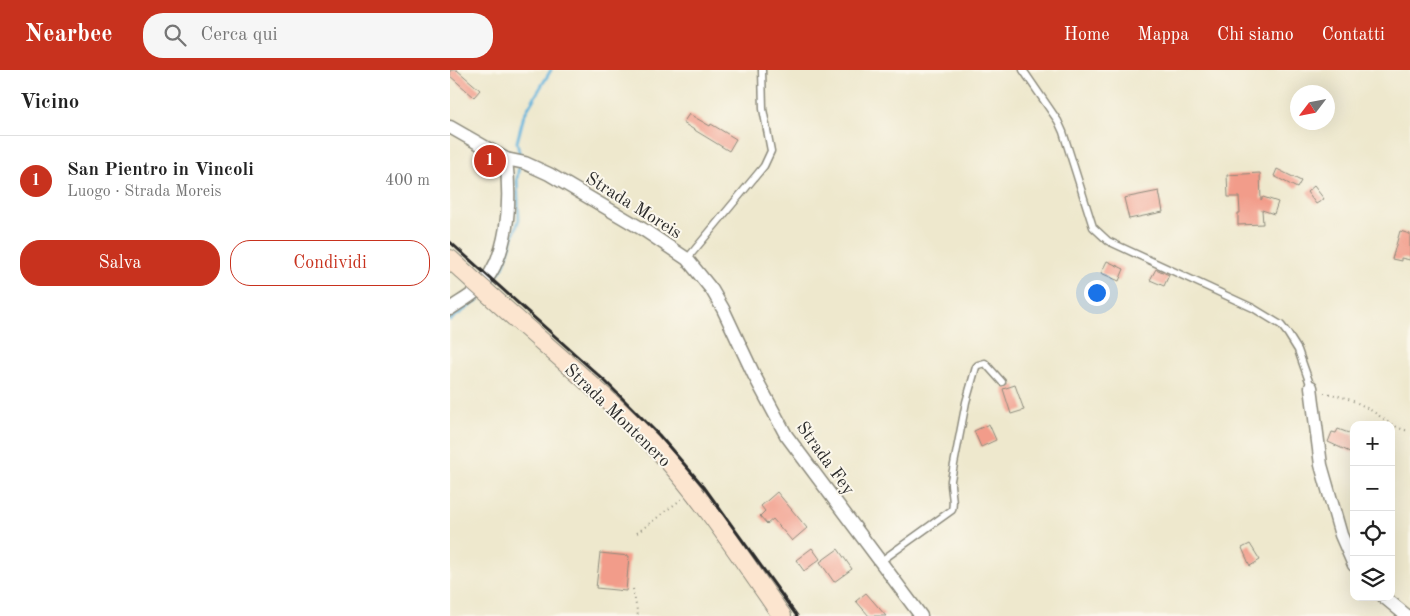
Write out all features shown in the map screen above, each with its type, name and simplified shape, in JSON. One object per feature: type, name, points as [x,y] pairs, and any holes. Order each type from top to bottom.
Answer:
[{"type":"main road","name":"Strada Montenero","points":[[450,259],[618,410],[661,453],[692,491],[782,616]]},
{"type":"street","name":"Strada Moreis","points":[[450,127],[515,161],[549,174],[644,230],[687,259],[712,290],[724,309]]},
{"type":"street","points":[[450,309],[475,291],[493,267],[503,240],[508,210],[509,186],[515,161]]},
{"type":"street","name":"Strada Fey","points":[[724,309],[754,375],[786,435],[882,561],[921,616]]},
{"type":"street","points":[[1312,389],[1321,464],[1341,535],[1350,556]]},
{"type":"street","points":[[1389,601],[1407,616]]},
{"type":"lane","points":[[687,259],[764,166],[771,151],[763,109],[762,70]]},
{"type":"lane","points":[[1023,70],[1058,121],[1063,132],[1096,232],[1116,245],[1253,308],[1281,325],[1298,350],[1312,389]]},
{"type":"lane","points":[[882,561],[952,510],[954,504],[950,490],[950,480],[966,402],[976,367],[985,363],[1002,382]]},
{"type":"path","points":[[1312,389],[1360,404],[1390,424],[1410,431]]},
{"type":"path","points":[[637,533],[692,491]]},
{"type":"path","points":[[633,589],[638,616]]},
{"type":"building","points":[[450,70],[457,70],[480,90],[474,97],[450,76]]},
{"type":"building","points":[[689,114],[710,126],[711,124],[736,139],[729,151],[683,123]]},
{"type":"building","points":[[1277,169],[1301,181],[1297,188],[1274,176]]},
{"type":"building","points":[[1260,173],[1261,200],[1263,197],[1278,202],[1274,214],[1262,210],[1263,224],[1238,225],[1238,213],[1240,213],[1239,197],[1228,197],[1227,175]]},
{"type":"building","points":[[1314,186],[1324,199],[1316,204],[1307,192]]},
{"type":"building","points":[[1159,191],[1163,212],[1129,219],[1124,198]]},
{"type":"building","points":[[1400,231],[1410,234],[1410,260],[1392,259]]},
{"type":"building","points":[[1107,261],[1124,269],[1119,281],[1101,273]]},
{"type":"building","points":[[1156,269],[1169,275],[1164,286],[1150,280]]},
{"type":"building","points":[[1015,385],[1024,410],[1011,414],[1003,389]]},
{"type":"building","points":[[989,424],[996,440],[981,447],[974,431]]},
{"type":"building","points":[[1338,429],[1350,434],[1350,452],[1328,442],[1332,432],[1336,433]]},
{"type":"building","points":[[777,492],[807,528],[792,541],[773,519],[767,524],[760,516],[765,511],[761,506]]},
{"type":"building","points":[[1250,544],[1260,560],[1250,566],[1242,548]]},
{"type":"building","points":[[812,548],[820,559],[804,571],[796,560]]},
{"type":"building","points":[[838,549],[852,569],[834,582],[820,562]]},
{"type":"building","points":[[600,553],[629,556],[626,591],[596,588]]},
{"type":"building","points":[[866,593],[886,616],[869,616],[856,601]]},
{"type":"waterway","points":[[520,157],[517,142],[524,115],[551,70]]},
{"type":"waterway","points":[[491,283],[503,267],[519,219],[517,179],[519,166]]},
{"type":"waterway","points":[[450,320],[481,296]]},
{"type":"railway","points":[[450,242],[606,382],[659,435],[704,487],[797,616]]},
{"type":"place","name":"San Pientro in Vincoli","points":[[490,161]]}]
